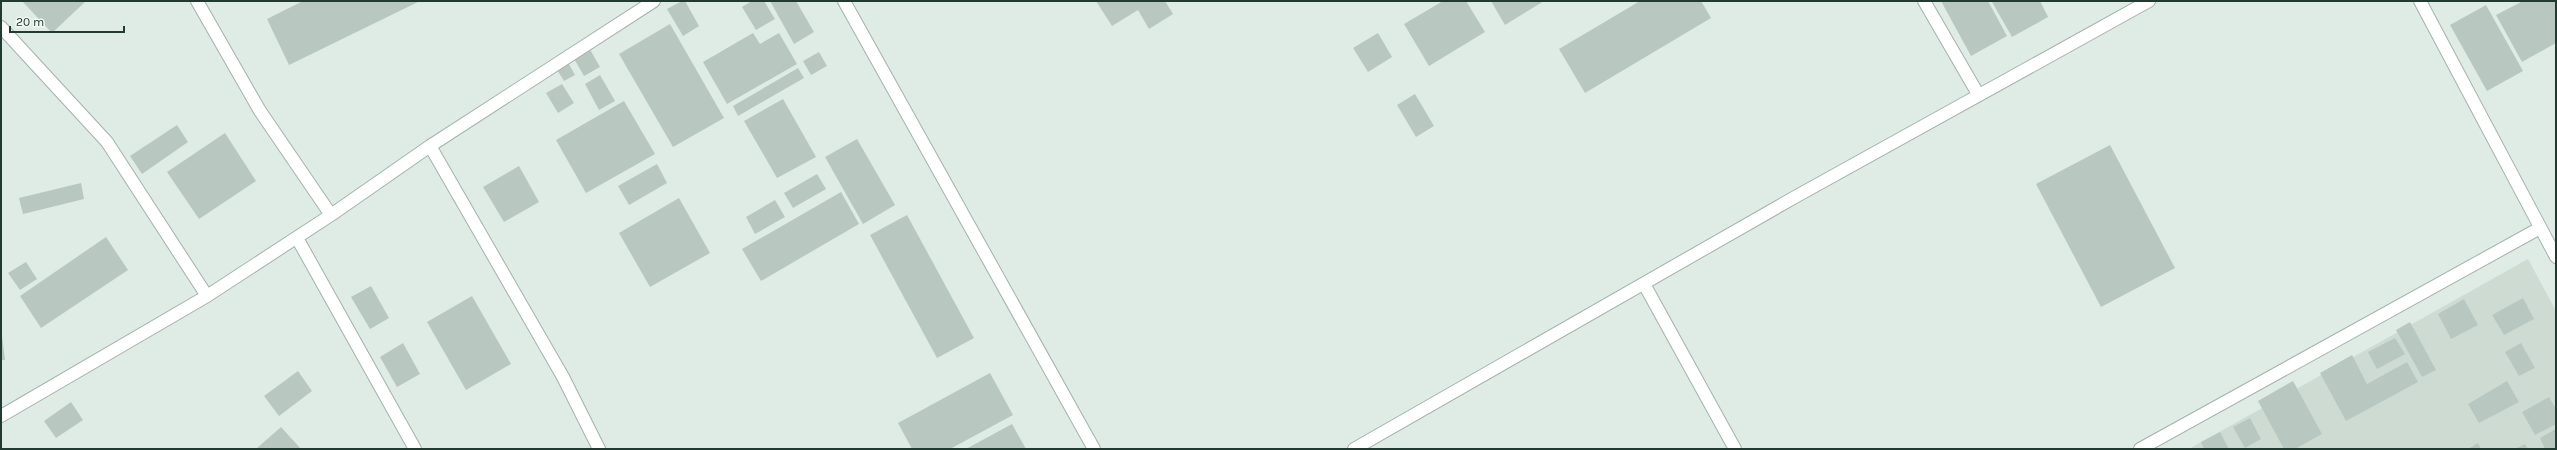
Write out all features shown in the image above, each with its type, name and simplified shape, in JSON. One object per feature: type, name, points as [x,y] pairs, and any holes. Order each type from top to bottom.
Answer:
[{"type":"street","points":[[197,1],[260,111],[331,215]]},
{"type":"street","points":[[1,416],[207,296],[297,238],[430,146],[654,1]]},
{"type":"street","points":[[844,1],[1094,449]]},
{"type":"street","points":[[1924,1],[1978,94]]},
{"type":"street","points":[[1354,449],[1978,94],[2149,1]]},
{"type":"street","points":[[2420,1],[2556,257]]},
{"type":"street","points":[[1,27],[107,142],[207,296]]},
{"type":"street","points":[[430,146],[563,376],[599,449]]},
{"type":"street","points":[[2140,449],[2540,228]]},
{"type":"street","points":[[297,238],[415,449]]},
{"type":"street","points":[[1644,284],[1735,449]]},
{"type":"shaded area","points":[[2528,259],[2556,311],[2556,449],[2189,449]]},
{"type":"building","points":[[22,1],[84,1],[85,2],[52,33]]},
{"type":"building","points":[[303,1],[420,1],[289,65],[267,19]]},
{"type":"building","points":[[682,1],[685,1],[699,26],[683,36],[667,9]]},
{"type":"building","points":[[752,1],[764,1],[775,19],[756,30],[742,7]]},
{"type":"building","points":[[770,1],[796,1],[814,32],[794,44]]},
{"type":"building","points":[[1096,1],[1165,1],[1173,14],[1149,29],[1138,10],[1112,26]]},
{"type":"building","points":[[1443,1],[1466,1],[1485,32],[1429,66],[1404,24]]},
{"type":"building","points":[[1491,1],[1544,1],[1505,25]]},
{"type":"building","points":[[1640,1],[1701,1],[1711,18],[1585,93],[1559,49]]},
{"type":"building","points":[[1941,1],[1988,1],[2007,36],[1971,56]]},
{"type":"building","points":[[2040,1],[2048,17],[2012,37],[1992,2]]},
{"type":"building","points":[[2523,1],[2556,1],[2556,43],[2522,62],[2496,15]]},
{"type":"building","points":[[2486,5],[2523,71],[2487,91],[2450,25]]},
{"type":"building","points":[[670,24],[724,118],[673,147],[619,54]]},
{"type":"building","points":[[753,33],[760,44],[779,33],[797,64],[727,104],[703,62]]},
{"type":"building","points":[[1378,33],[1392,57],[1368,72],[1353,48]]},
{"type":"building","points":[[588,46],[600,67],[584,76],[572,55]]},
{"type":"building","points":[[819,52],[827,66],[811,75],[803,61]]},
{"type":"building","points":[[566,59],[575,75],[564,81],[554,65]]},
{"type":"building","points":[[798,68],[804,78],[738,116],[733,106]]},
{"type":"building","points":[[600,75],[615,101],[599,110],[585,84]]},
{"type":"building","points":[[562,84],[574,103],[558,113],[546,93]]},
{"type":"building","points":[[1415,94],[1434,126],[1416,137],[1397,105]]},
{"type":"building","points":[[783,99],[816,157],[777,178],[744,121]]},
{"type":"building","points":[[624,101],[655,154],[586,193],[556,140]]},
{"type":"building","points":[[177,125],[188,142],[142,174],[130,156]]},
{"type":"building","points":[[225,133],[256,181],[199,219],[167,172]]},
{"type":"building","points":[[857,139],[895,205],[863,224],[825,157]]},
{"type":"building","points":[[2110,145],[2175,268],[2101,307],[2036,184]]},
{"type":"building","points":[[657,164],[667,183],[629,205],[618,186]]},
{"type":"building","points":[[519,166],[539,202],[504,222],[483,187]]},
{"type":"building","points":[[817,174],[826,189],[793,208],[784,193]]},
{"type":"building","points":[[81,183],[84,199],[23,214],[19,198]]},
{"type":"building","points":[[841,192],[859,224],[761,281],[742,249]]},
{"type":"building","points":[[679,198],[710,253],[650,287],[619,233]]},
{"type":"building","points":[[775,200],[785,217],[755,234],[746,217]]},
{"type":"building","points":[[907,215],[974,338],[937,358],[870,235]]},
{"type":"building","points":[[106,237],[128,270],[41,328],[20,296]]},
{"type":"building","points":[[26,262],[37,279],[20,290],[8,273]]},
{"type":"building","points":[[371,286],[389,318],[370,329],[351,297]]},
{"type":"building","points":[[472,296],[511,364],[466,390],[427,322]]},
{"type":"building","points":[[2523,298],[2534,319],[2504,335],[2492,315]]},
{"type":"building","points":[[2464,299],[2478,325],[2451,339],[2438,314]]},
{"type":"building","points":[[2410,322],[2436,370],[2422,377],[2396,330]]},
{"type":"building","points":[[1,328],[5,360],[1,360]]},
{"type":"building","points":[[2395,338],[2405,354],[2377,369],[2368,352]]},
{"type":"building","points":[[403,343],[420,374],[397,387],[380,357]]},
{"type":"building","points":[[2521,343],[2535,368],[2519,376],[2505,352]]},
{"type":"building","points":[[2352,355],[2367,384],[2407,362],[2418,382],[2346,421],[2320,373]]},
{"type":"building","points":[[298,371],[312,391],[279,416],[264,396]]},
{"type":"building","points":[[990,373],[1013,415],[950,449],[912,449],[898,423]]},
{"type":"building","points":[[2293,381],[2322,434],[2295,449],[2284,449],[2258,401]]},
{"type":"building","points":[[2507,381],[2519,402],[2479,423],[2468,404]]},
{"type":"building","points":[[2549,397],[2556,409],[2556,424],[2535,435],[2522,412]]},
{"type":"building","points":[[71,402],[83,420],[56,438],[44,421]]},
{"type":"building","points":[[2250,418],[2261,439],[2245,448],[2233,427]]},
{"type":"building","points":[[1012,424],[1026,449],[966,449]]},
{"type":"building","points":[[281,427],[301,449],[256,449]]},
{"type":"building","points":[[2556,429],[2556,449],[2545,449],[2540,438]]},
{"type":"building","points":[[2220,432],[2229,449],[2204,449],[2201,442]]},
{"type":"building","points":[[2478,443],[2481,449],[2468,449]]},
{"type":"building","points":[[2525,444],[2528,449],[2515,449]]}]
